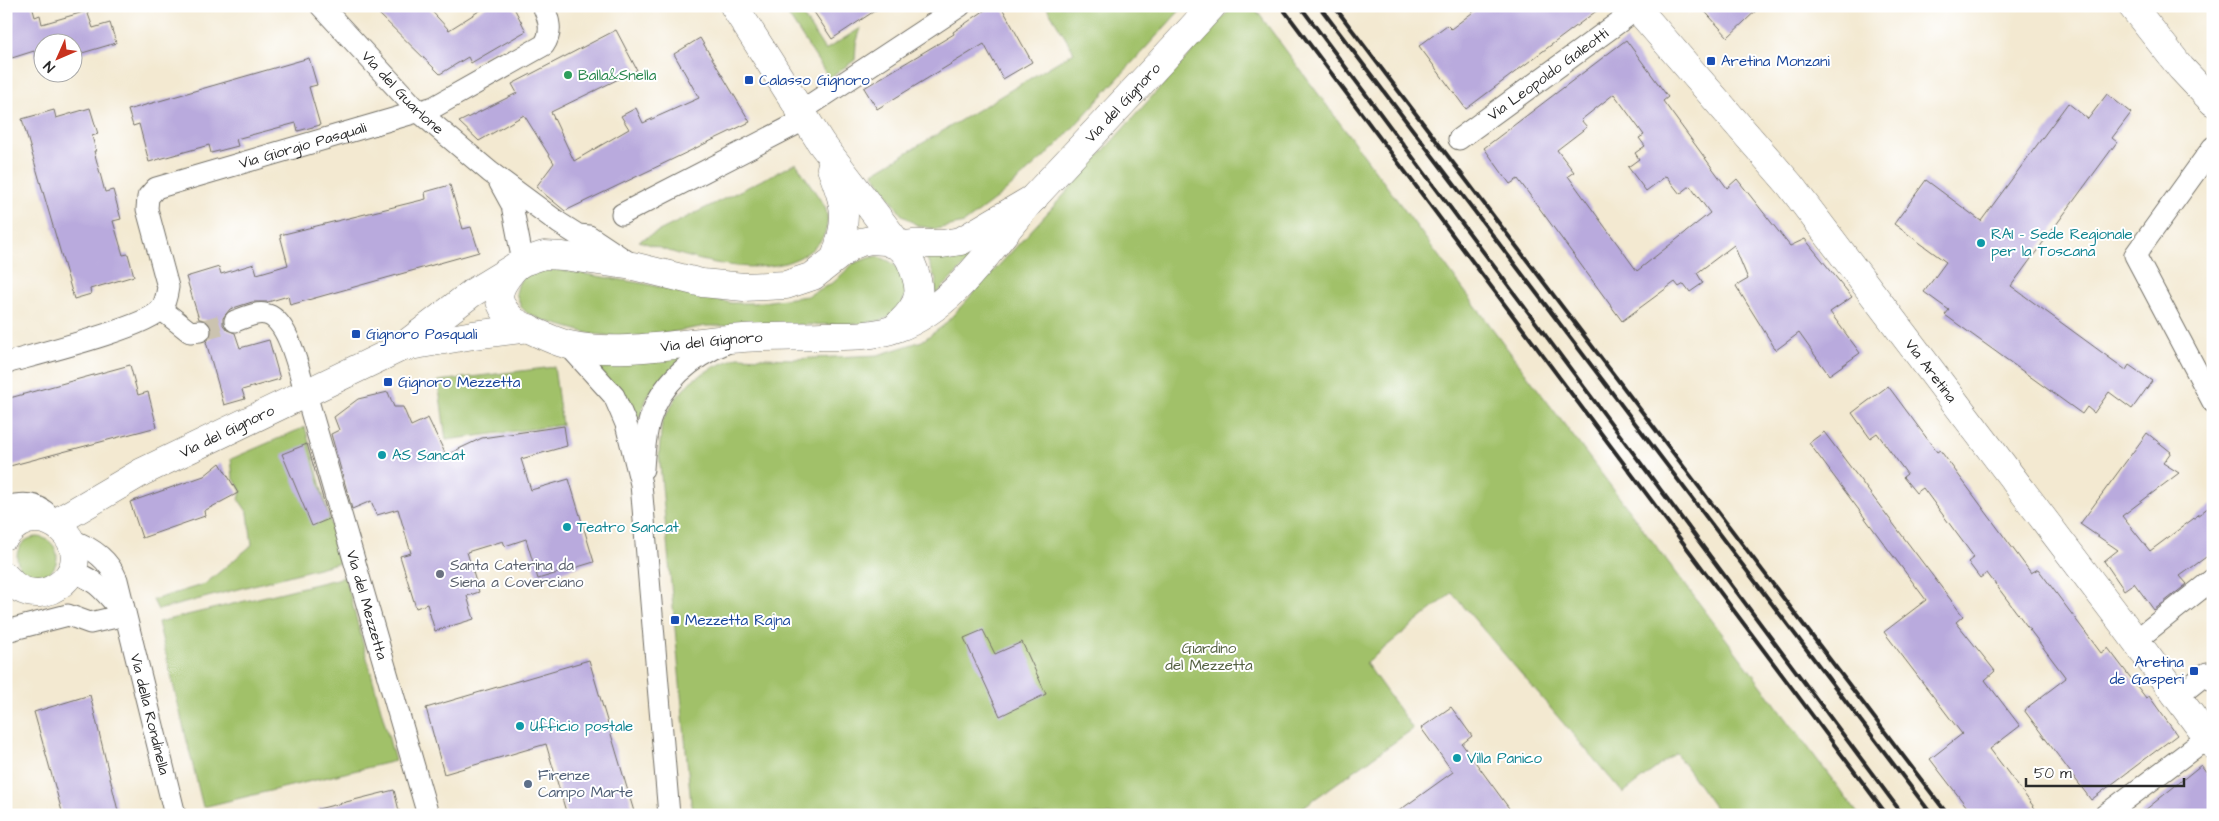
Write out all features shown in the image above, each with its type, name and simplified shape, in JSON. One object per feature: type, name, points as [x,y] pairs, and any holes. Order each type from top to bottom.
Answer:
[{"type":"main road","points":[[734,6],[821,143],[909,258],[920,291],[912,310],[895,329]]},
{"type":"main road","name":"Via del Gignoro","points":[[520,263],[504,280],[498,293],[500,303],[515,322],[568,345],[604,349],[736,338],[862,336],[895,329],[923,315],[960,285],[992,250],[1034,198],[1212,6]]},
{"type":"main road","points":[[2132,6],[2181,68],[2213,102]]},
{"type":"main road","name":"Via Aretina","points":[[1636,7],[1790,185],[2210,741]]},
{"type":"main road","points":[[821,143],[845,210],[844,233],[835,258]]},
{"type":"main road","name":"Via del Gignoro","points":[[63,532],[142,472],[402,347],[472,293],[520,263],[544,255],[552,255],[633,266],[702,283],[744,287],[774,286],[806,278],[852,246],[871,240],[885,241],[898,246],[962,241],[1034,198]]},
{"type":"main road","name":"Via del Gignoro","points":[[402,347],[529,328]]},
{"type":"main road","points":[[6,534],[18,524],[30,519],[43,519],[63,532],[74,553],[71,572],[66,580],[52,590],[39,593],[13,592]]},
{"type":"street","name":"Via del Guarlone","points":[[321,6],[419,112],[490,172],[559,223],[578,235],[589,236],[633,266]]},
{"type":"street","name":"Via Giorgio Pasquali","points":[[161,309],[166,299],[168,287],[147,209],[148,197],[156,188],[441,104],[536,51],[547,41],[550,28],[543,6]]},
{"type":"street","points":[[622,214],[804,115],[960,6]]},
{"type":"street","name":"Via Leopoldo Galeotti","points":[[1459,139],[1636,7]]},
{"type":"street","points":[[2213,146],[2135,255],[2213,402]]},
{"type":"street","name":"Via del Guarlone","points":[[490,172],[502,184],[512,205],[520,263]]},
{"type":"street","points":[[6,363],[140,323],[161,309],[190,332],[200,332]]},
{"type":"street","points":[[235,321],[259,314],[267,314],[278,321],[285,330],[306,394]]},
{"type":"street","points":[[641,484],[649,421],[660,396],[694,360],[711,349],[736,338]]},
{"type":"street","points":[[568,345],[614,396],[626,424],[641,484],[669,815]]},
{"type":"street","name":"Via del Mezzetta","points":[[306,394],[428,815]]},
{"type":"street","points":[[6,507],[17,504],[36,506],[48,513],[63,532]]},
{"type":"street","name":"Via della Rondinella","points":[[63,532],[89,548],[111,567],[120,589],[175,815]]},
{"type":"street","name":"Via della Rondinella","points":[[71,572],[83,575],[97,583],[125,615]]},
{"type":"street","points":[[2135,641],[2213,579]]},
{"type":"street","points":[[6,631],[68,615],[90,623],[125,615]]},
{"type":"street","points":[[2177,697],[2207,673],[2213,681]]},
{"type":"street","points":[[2105,815],[2210,741]]},
{"type":"green space","points":[[1046,6],[1184,6],[1057,145],[1000,196],[964,223],[936,229],[918,226],[901,214],[873,173],[1074,52]]},
{"type":"green space","name":"Giardino del Mezzetta","points":[[1233,6],[1253,6],[1524,371],[1859,815],[1720,815],[1676,753],[1623,793],[1452,593],[1366,663],[1413,729],[1292,815],[692,815],[659,453],[662,422],[676,398],[691,381],[712,368],[738,357],[793,359],[878,355],[922,341],[943,326],[1063,196]]},
{"type":"green space","points":[[798,8],[825,50],[861,28],[856,44],[855,60],[829,78],[788,15]]},
{"type":"green space","points":[[796,163],[825,207],[827,218],[825,233],[820,242],[798,258],[777,265],[754,267],[729,265],[681,255],[639,241]]},
{"type":"green space","points":[[985,245],[935,295],[936,280],[926,257]]},
{"type":"green space","points":[[876,256],[889,261],[897,267],[908,288],[899,312],[883,320],[861,324],[706,326],[651,336],[591,334],[542,320],[527,313],[521,307],[516,293],[519,282],[526,273],[548,268],[646,284],[731,303],[755,303],[807,296],[834,282],[854,263]]},
{"type":"green space","points":[[691,350],[664,376],[648,395],[640,417],[633,417],[591,362]]},
{"type":"green space","points":[[554,367],[562,425],[446,440],[438,381]]},
{"type":"green space","points":[[305,427],[341,562],[158,610],[153,600],[205,584],[252,545],[248,513],[239,500],[241,491],[233,477],[231,459]]},
{"type":"green space","points":[[41,537],[48,540],[54,546],[57,557],[56,565],[48,574],[41,577],[33,577],[26,574],[18,565],[17,553],[20,546],[29,538]]},
{"type":"green space","points":[[345,577],[395,761],[203,807],[158,622]]},
{"type":"building","points":[[6,6],[32,6],[35,17],[40,15],[42,24],[87,11],[93,28],[110,23],[116,43],[82,53],[82,32],[32,32],[32,52],[12,58],[6,38]]},
{"type":"building","points":[[371,6],[427,6],[449,30],[487,6],[513,6],[526,31],[471,63],[468,57],[440,74]]},
{"type":"building","points":[[810,6],[882,6],[832,39]]},
{"type":"building","points":[[991,6],[1001,6],[1032,62],[1003,79],[984,44],[877,109],[864,88],[954,34],[953,32]]},
{"type":"building","points":[[1481,6],[1603,6],[1466,109],[1419,46],[1447,25],[1451,29]]},
{"type":"building","points":[[1700,6],[1761,6],[1728,37]]},
{"type":"building","points":[[616,30],[637,70],[551,112],[574,161],[629,129],[621,116],[636,108],[643,123],[699,98],[674,54],[700,38],[750,122],[565,211],[536,187],[554,163],[524,115],[479,141],[459,122],[517,93],[512,84]]},
{"type":"building","points":[[1626,40],[1668,97],[1663,101],[1727,188],[1737,179],[1790,246],[1805,239],[1852,297],[1830,312],[1860,353],[1829,375],[1799,333],[1776,350],[1736,286],[1748,279],[1734,245],[1697,273],[1703,283],[1690,292],[1684,284],[1679,287],[1675,282],[1622,321],[1518,179],[1510,184],[1484,148]],"holes":[[[1614,94],[1644,135],[1639,138],[1645,146],[1635,153],[1639,159],[1628,167],[1646,191],[1666,176],[1680,194],[1690,186],[1710,213],[1637,271],[1568,176],[1574,172],[1557,150],[1587,127],[1581,120]]]},
{"type":"building","points":[[309,58],[317,85],[309,87],[320,125],[298,131],[296,123],[236,139],[238,146],[211,153],[209,145],[149,162],[139,124],[133,126],[128,110]]},
{"type":"building","name":"RAI - Sede Regionale per la Toscana","points":[[2107,94],[2131,113],[2112,138],[2117,142],[2011,286],[2126,370],[2129,365],[2152,381],[2132,409],[2109,392],[2094,413],[2087,407],[2082,414],[1945,315],[1949,310],[1924,292],[1946,262],[1894,224],[1926,180],[1981,221],[2068,103],[2088,119]]},
{"type":"building","points":[[90,108],[98,134],[92,136],[96,151],[94,151],[105,192],[113,190],[121,219],[113,221],[123,255],[128,254],[134,276],[90,289],[91,294],[74,299],[22,119],[54,110],[56,118]]},
{"type":"building","points":[[450,185],[463,229],[471,227],[479,252],[290,305],[288,296],[268,302],[252,302],[230,309],[223,318],[223,325],[227,330],[235,333],[240,348],[269,340],[280,379],[242,390],[245,399],[224,405],[206,342],[211,337],[212,329],[206,320],[199,319],[186,277],[219,267],[221,274],[254,264],[257,274],[288,265],[280,235],[426,199],[425,192]]},
{"type":"building","points":[[130,365],[138,395],[148,392],[157,427],[6,467],[6,399]]},
{"type":"building","points":[[1888,386],[1937,452],[1940,450],[2031,573],[2038,569],[2101,653],[2108,648],[2146,698],[2149,696],[2177,735],[2091,800],[2024,710],[2066,678],[1987,573],[1980,578],[1968,562],[1974,557],[1923,488],[1916,493],[1903,477],[1907,474],[1877,433],[1870,438],[1852,413]]},
{"type":"building","points":[[388,392],[394,407],[403,407],[411,426],[428,418],[446,455],[482,438],[564,426],[567,446],[521,459],[531,490],[569,479],[594,562],[538,579],[526,539],[505,546],[503,541],[467,552],[479,592],[467,596],[474,619],[435,631],[427,604],[416,608],[400,556],[411,553],[398,509],[377,515],[371,501],[352,509],[331,434],[339,430],[334,417],[358,399]]},
{"type":"building","points":[[1824,432],[1963,616],[1956,622],[1995,671],[1985,680],[2020,726],[1990,749],[2040,815],[1973,815],[1930,759],[1962,734],[1884,632],[1926,600],[1809,443]]},
{"type":"building","points":[[2147,433],[2171,452],[2163,463],[2179,473],[2122,516],[2150,551],[2213,504],[2213,552],[2180,576],[2187,584],[2154,610],[2134,583],[2124,590],[2104,561],[2118,550],[2080,524]]},
{"type":"building","points":[[307,444],[329,519],[312,526],[282,454]]},
{"type":"building","points":[[220,463],[238,493],[204,511],[205,516],[142,538],[130,502],[204,476]]},
{"type":"building","points":[[983,630],[995,654],[1022,642],[1046,694],[1000,716],[964,638]]},
{"type":"building","name":"Ufficio postale","points":[[589,660],[635,815],[567,815],[546,744],[444,774],[426,708]]},
{"type":"building","points":[[90,695],[119,815],[63,815],[34,712]]},
{"type":"building","name":"Villa Panico","points":[[1451,707],[1472,736],[1462,744],[1514,815],[1393,815],[1453,772],[1421,728]]},
{"type":"building","points":[[2201,765],[2213,781],[2213,815],[2139,815]]},
{"type":"building","points":[[394,790],[400,815],[319,815],[318,809]]},
{"type":"tunnel","points":[[200,331],[235,321]]},
{"type":"railway","points":[[1281,6],[1887,815]]},
{"type":"railway","points":[[1300,6],[1903,815]]},
{"type":"railway","points":[[1319,6],[1932,815]]},
{"type":"railway","points":[[1334,6],[1948,815]]},
{"type":"place","name":"Aretina Monzani","points":[[1711,61]]},
{"type":"place","name":"Balla&Snella","points":[[568,75]]},
{"type":"place","name":"Calasso Gignoro","points":[[749,80]]},
{"type":"place","name":"RAI - Sede Regionale per la Toscana","points":[[1981,243]]},
{"type":"place","name":"Gignoro Pasquali","points":[[356,334]]},
{"type":"place","name":"Gignoro Mezzetta","points":[[388,382]]},
{"type":"place","name":"AS Sancat","points":[[382,455]]},
{"type":"place","name":"Teatro Sancat","points":[[567,527]]},
{"type":"place","name":"Santa Caterina da Siena a Coverciano","points":[[440,574]]},
{"type":"place","name":"Mezzetta Rajna","points":[[675,620]]},
{"type":"place","name":"Aretina de Gasperi","points":[[2194,671]]},
{"type":"place","name":"Ufficio postale","points":[[520,726]]},
{"type":"place","name":"Villa Panico","points":[[1457,758]]},
{"type":"place","name":"Firenze Campo Marte","points":[[528,784]]}]
